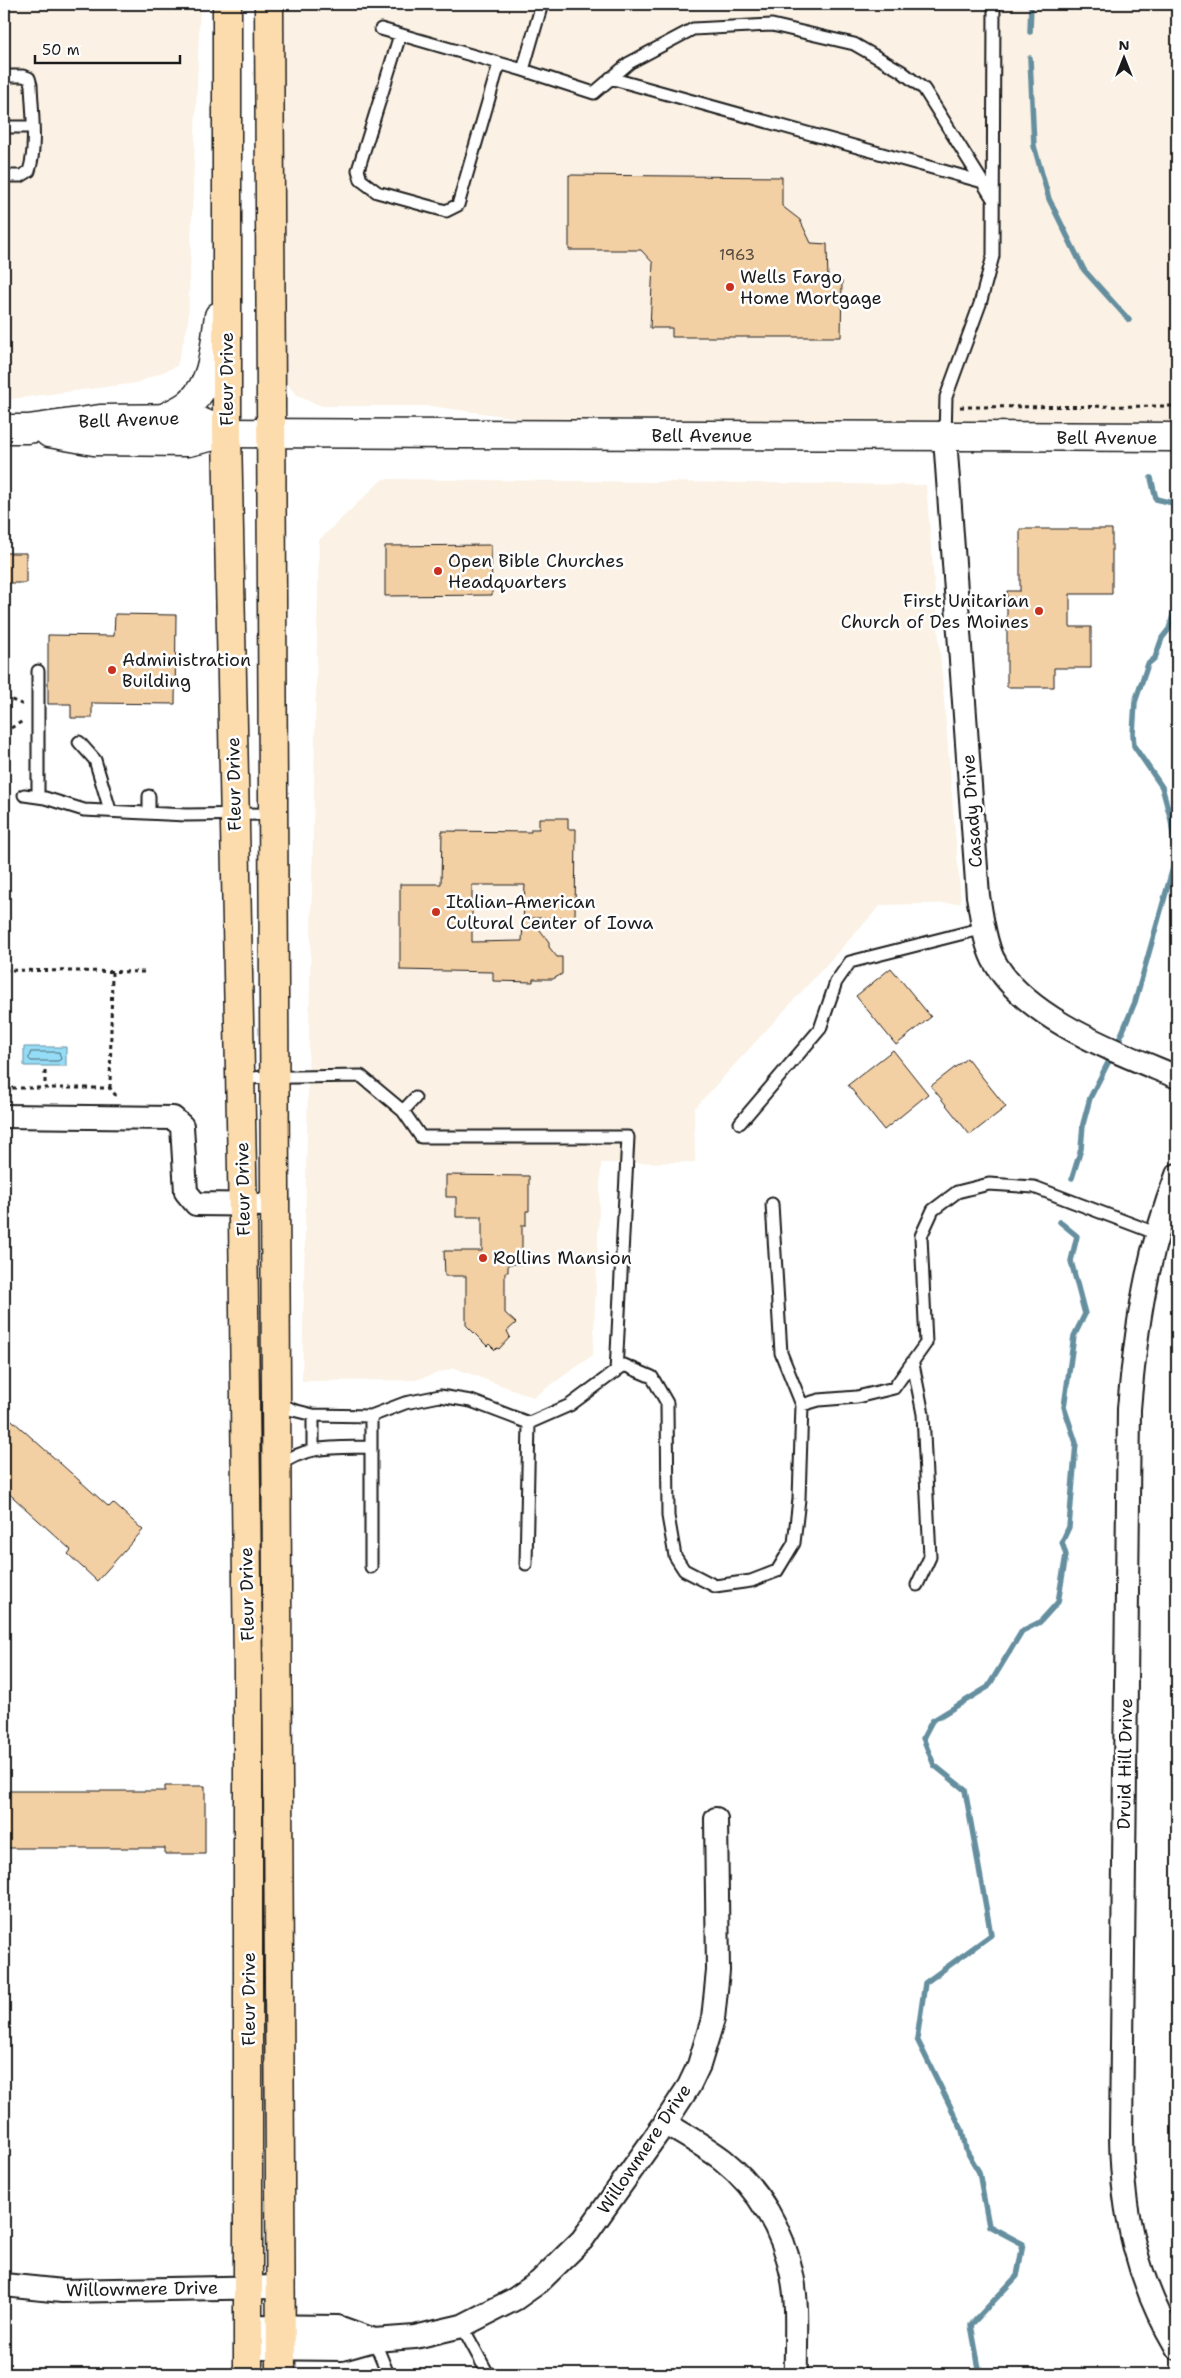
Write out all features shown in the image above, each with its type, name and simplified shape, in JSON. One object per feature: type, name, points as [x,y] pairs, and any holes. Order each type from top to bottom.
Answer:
[{"type":"main road","name":"Fleur Drive","points":[[226,4],[227,433],[243,1206],[248,1683],[248,2350]]},
{"type":"main road","name":"Fleur Drive","points":[[269,4],[281,2350]]},
{"type":"main road","points":[[164,418],[190,404],[204,388],[210,374],[227,258]]},
{"type":"main road","name":"Bell Avenue","points":[[16,429],[100,419],[191,418],[227,433]]},
{"type":"main road","name":"Bell Avenue","points":[[16,429],[94,442],[194,442],[227,433],[945,438],[1176,437]]},
{"type":"street","name":"Casady Drive","points":[[945,438],[978,896],[984,928],[993,959],[1016,992],[1038,1009],[1108,1047],[1177,1077]]},
{"type":"street","points":[[4,1116],[173,1118],[182,1126],[186,1192],[196,1204],[276,1205]]},
{"type":"street","name":"Druid Hill Drive","points":[[1177,1175],[1148,1266],[1135,1337],[1129,1409],[1121,2174],[1134,2252],[1147,2289],[1177,2348]]},
{"type":"street","name":"Willowmere Drive","points":[[248,2350],[342,2348],[374,2340],[415,2337],[462,2326],[515,2299],[539,2282],[582,2240],[665,2123],[689,2086],[699,2065],[713,2019],[718,1971],[716,1819]]},
{"type":"street","points":[[665,2123],[722,2159],[751,2187],[763,2202],[781,2238],[792,2276],[796,2374]]},
{"type":"street","name":"Willowmere Drive","points":[[4,2285],[62,2291],[280,2287]]},
{"type":"lane","points":[[523,70],[542,4]]},
{"type":"lane","points":[[945,438],[946,397],[980,304],[993,256],[994,4]]},
{"type":"lane","points":[[381,30],[523,70],[594,93],[628,63],[693,30],[772,25],[854,44],[901,71],[924,89],[994,199]]},
{"type":"lane","points":[[400,35],[358,170],[361,180],[377,192],[446,211],[458,205],[499,64]]},
{"type":"lane","points":[[4,76],[23,76],[29,78],[33,127],[29,171],[21,176],[4,176]]},
{"type":"lane","points":[[610,78],[983,182]]},
{"type":"lane","points":[[4,127],[33,127]]},
{"type":"lane","points":[[38,671],[38,796]]},
{"type":"lane","points":[[79,742],[95,760],[110,810]]},
{"type":"lane","points":[[24,795],[38,796],[84,810],[186,815],[273,814]]},
{"type":"lane","points":[[149,796],[149,812]]},
{"type":"lane","points":[[740,1123],[820,1029],[836,982],[850,962],[984,928]]},
{"type":"lane","points":[[240,1078],[361,1076],[403,1111],[421,1137],[628,1137],[616,1372]]},
{"type":"lane","points":[[403,1111],[415,1098]]},
{"type":"lane","points":[[802,1406],[820,1400],[858,1397],[894,1388],[913,1364],[926,1343],[921,1236],[933,1210],[957,1192],[989,1184],[1034,1187],[1158,1234]]},
{"type":"lane","points":[[277,1402],[293,1410],[314,1414],[371,1416],[405,1403],[440,1396],[470,1401],[529,1423],[570,1406],[624,1365],[652,1377],[667,1403],[668,1516],[675,1556],[684,1570],[714,1586],[751,1581],[777,1571],[794,1543],[799,1499],[802,1406],[781,1353],[772,1204]]},
{"type":"lane","points":[[913,1364],[923,1414],[930,1558],[917,1585]]},
{"type":"lane","points":[[314,1414],[314,1449]]},
{"type":"lane","points":[[371,1416],[371,1567]]},
{"type":"lane","points":[[526,1564],[529,1423]]},
{"type":"lane","points":[[277,1467],[293,1456],[314,1449],[371,1447]]},
{"type":"lane","points":[[462,2326],[488,2374]]},
{"type":"lane","points":[[374,2340],[388,2374]]},
{"type":"path","points":[[960,407],[1177,406]]},
{"type":"path","points":[[6,587],[6,698]]},
{"type":"path","points":[[4,926],[4,935]]},
{"type":"path","points":[[4,970],[145,972],[145,970]]},
{"type":"path","points":[[112,971],[110,1088],[120,1100]]},
{"type":"path","points":[[45,1071],[45,1088]]},
{"type":"path","points":[[4,1088],[110,1088]]},
{"type":"shaded area","points":[[4,4],[200,4],[188,324],[177,366],[136,383],[4,400]]},
{"type":"shaded area","points":[[269,4],[1177,4],[1177,437],[862,437],[525,419],[430,406],[323,406],[296,395],[282,372]]},
{"type":"shaded area","points":[[383,479],[926,485],[961,903],[881,905],[694,1109],[695,1162],[601,1163],[593,1355],[534,1397],[454,1368],[415,1380],[302,1381],[319,540]]},
{"type":"water","points":[[24,1047],[66,1047],[66,1066],[24,1066]]},
{"type":"building","points":[[569,175],[782,177],[782,206],[800,220],[811,243],[827,244],[828,281],[842,281],[841,337],[672,337],[672,328],[650,328],[653,263],[641,250],[569,250]]},
{"type":"building","name":"First Unitarian Church of Des Moines","points":[[1020,529],[1112,529],[1112,594],[1070,594],[1070,627],[1091,627],[1091,668],[1054,668],[1054,687],[1007,687],[1007,591],[1020,591]]},
{"type":"building","name":"Open Bible Churches Headquarters","points":[[491,545],[492,595],[385,596],[385,546]]},
{"type":"building","points":[[4,553],[26,553],[26,583],[4,583]]},
{"type":"building","name":"Administration Building","points":[[115,614],[176,615],[175,704],[92,703],[92,718],[71,718],[71,704],[48,704],[48,635],[114,636]]},
{"type":"building","name":"Italian-American Cultural Center of Iowa","points":[[539,818],[568,818],[568,829],[576,829],[575,918],[531,918],[549,942],[549,947],[557,957],[562,957],[562,974],[553,979],[533,979],[533,982],[493,981],[493,972],[400,970],[400,884],[441,884],[442,831],[531,832],[531,829],[539,829]],"holes":[[[472,885],[525,885],[522,941],[472,942]]]},
{"type":"building","points":[[891,968],[931,1017],[896,1045],[856,996]]},
{"type":"building","points":[[893,1050],[928,1094],[884,1130],[848,1085]]},
{"type":"building","points":[[967,1058],[1006,1107],[970,1135],[931,1086]]},
{"type":"building","name":"Rollins Mansion","points":[[446,1175],[529,1176],[529,1211],[526,1211],[526,1225],[522,1225],[522,1264],[508,1264],[508,1272],[505,1272],[505,1313],[516,1323],[507,1331],[510,1337],[499,1349],[495,1350],[489,1344],[487,1346],[466,1325],[466,1276],[445,1276],[444,1251],[482,1251],[482,1217],[456,1217],[456,1197],[446,1197]]},
{"type":"building","points":[[4,1413],[109,1507],[113,1503],[143,1530],[97,1581],[68,1554],[71,1550],[4,1489]]},
{"type":"building","points":[[165,1786],[205,1786],[205,1854],[165,1854],[165,1848],[4,1848],[4,1791],[165,1791]]},
{"type":"waterway","points":[[1030,32],[1031,4]]},
{"type":"waterway","points":[[1030,58],[1034,146],[1049,199],[1084,270],[1129,320]]},
{"type":"waterway","points":[[1151,478],[1156,499],[1177,504]]},
{"type":"waterway","points":[[1116,1047],[1135,1002],[1176,857],[1171,820],[1162,787],[1134,746],[1133,734],[1135,702],[1148,664],[1155,658],[1162,638],[1169,629],[1177,602]]},
{"type":"waterway","points":[[1072,1178],[1081,1149],[1083,1124],[1090,1098],[1112,1055]]},
{"type":"waterway","points":[[980,2374],[971,2325],[1017,2276],[1023,2244],[989,2226],[979,2172],[966,2150],[962,2130],[917,2039],[925,1983],[991,1935],[965,1790],[934,1765],[923,1738],[932,1721],[988,1687],[1022,1631],[1040,1622],[1058,1602],[1066,1555],[1062,1542],[1069,1527],[1076,1443],[1064,1407],[1074,1336],[1085,1314],[1071,1261],[1077,1236],[1060,1222]]},
{"type":"place","name":"Wells Fargo Home Mortgage","points":[[730,287]]},
{"type":"place","name":"Open Bible Churches Headquarters","points":[[438,571]]},
{"type":"place","name":"First Unitarian Church of Des Moines","points":[[1039,611]]},
{"type":"place","name":"Administration Building","points":[[112,670]]},
{"type":"place","name":"Italian-American Cultural Center of Iowa","points":[[436,912]]},
{"type":"place","name":"Rollins Mansion","points":[[483,1258]]}]
